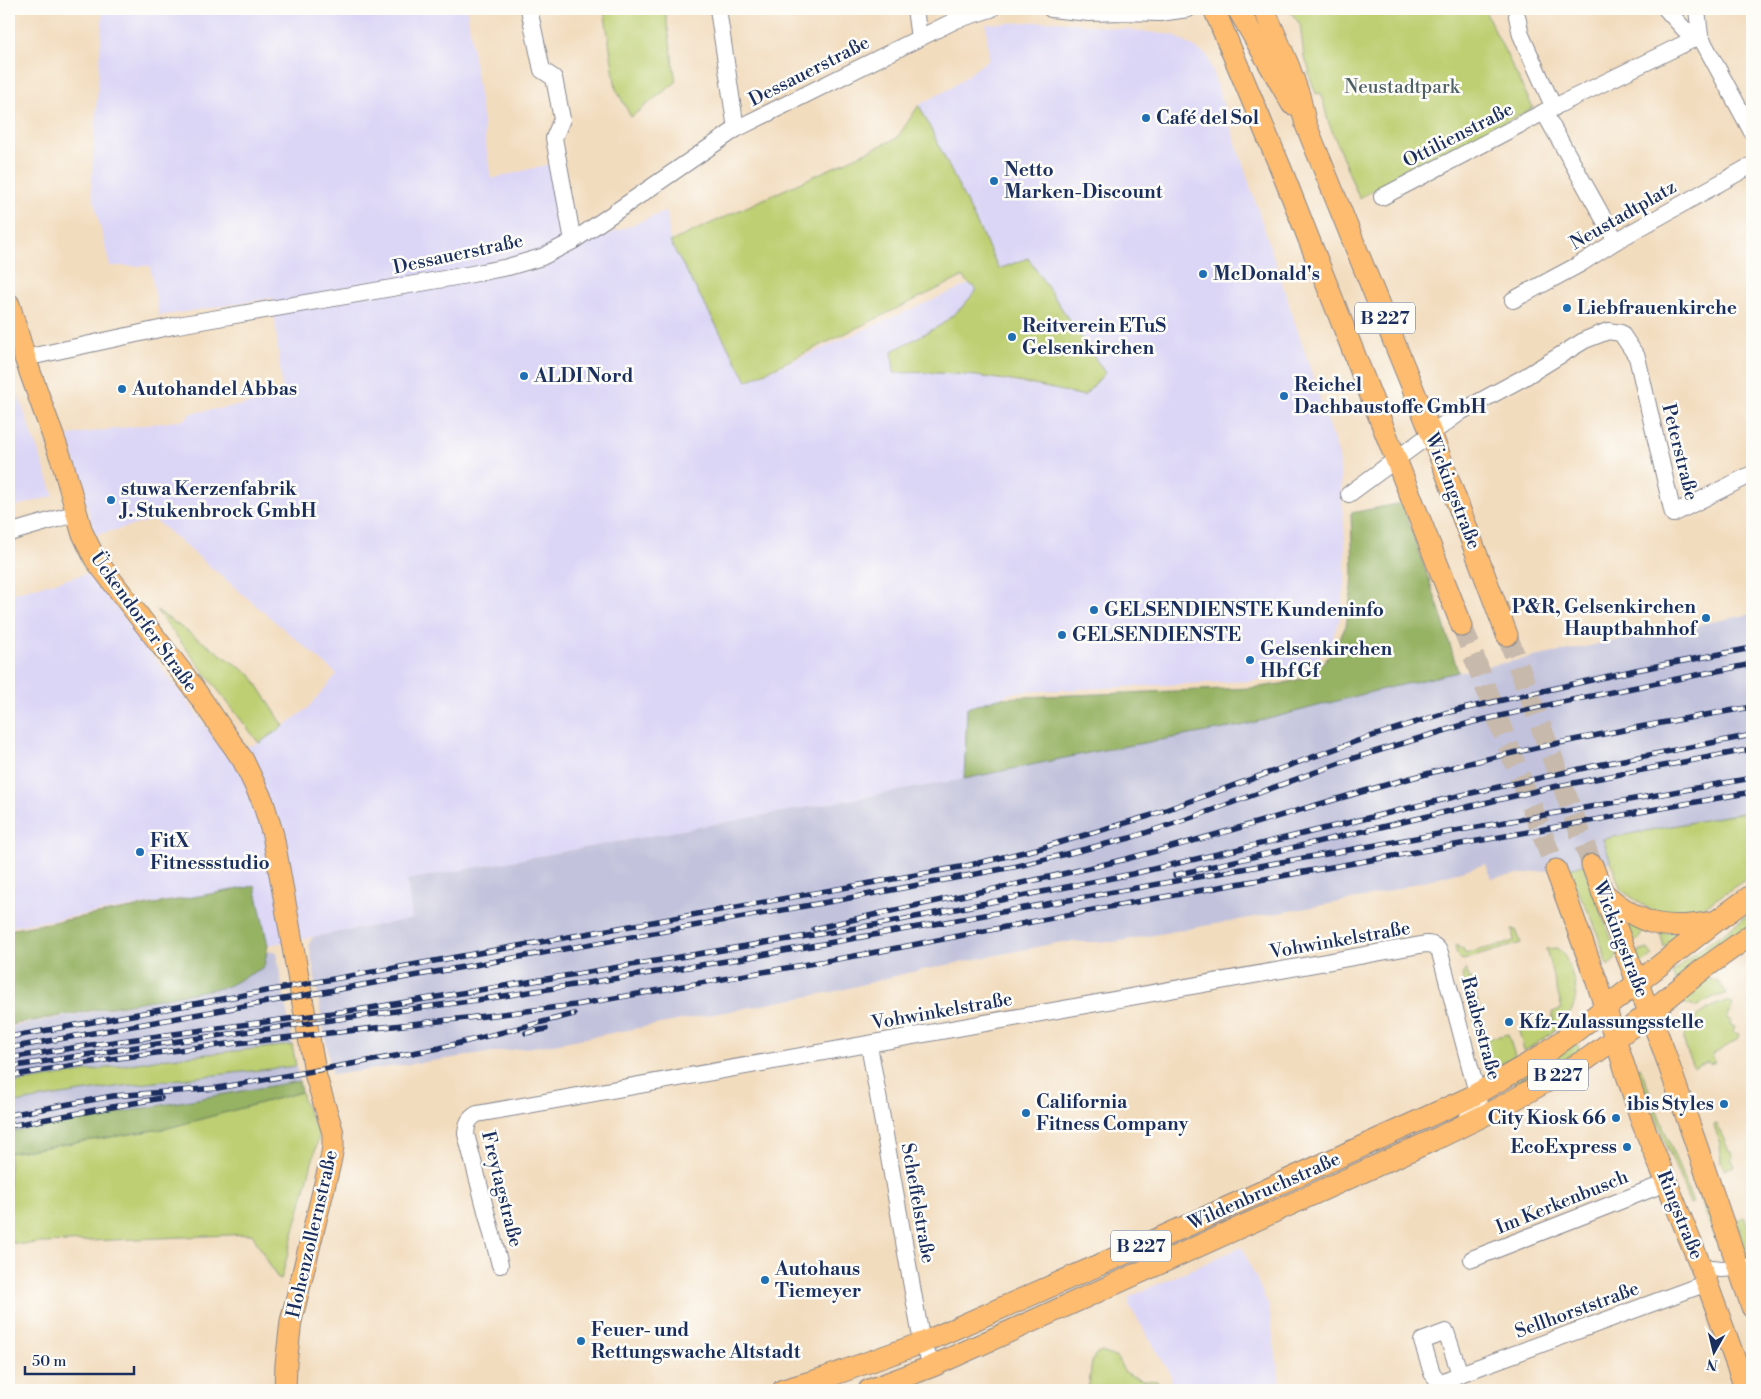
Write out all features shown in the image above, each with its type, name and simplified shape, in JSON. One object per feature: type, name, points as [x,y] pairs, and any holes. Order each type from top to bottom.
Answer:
[{"type":"main road","name":"B 227","points":[[1214,9],[1281,169],[1462,626]]},
{"type":"main road","name":"Wickingstraße","points":[[1238,9],[1289,99],[1306,125]]},
{"type":"main road","name":"Wickingstraße","points":[[1264,9],[1299,95],[1306,125],[1431,433],[1507,635]]},
{"type":"main road","name":"Ückendorfer Straße","points":[[9,304],[25,358],[63,464],[82,532],[95,560],[190,683],[243,760],[264,802],[273,835],[291,932]]},
{"type":"main road","name":"Wickingstraße","points":[[1592,866],[1649,1013]]},
{"type":"main road","name":"Wickingstraße","points":[[1556,870],[1593,971],[1615,1040]]},
{"type":"main road","points":[[1602,892],[1628,912],[1655,925],[1686,926],[1714,922]]},
{"type":"main road","name":"Wildenbruchstraße","points":[[783,1390],[824,1378],[922,1343],[1142,1246],[1477,1093],[1540,1057],[1714,922],[1752,895]]},
{"type":"main road","name":"Hohenzollernstraße","points":[[285,1390],[291,1321],[333,1147],[333,1133],[316,1077],[291,932]]},
{"type":"main road","name":"Wildenbruchstraße","points":[[869,1390],[933,1366],[1500,1108],[1587,1059],[1615,1040],[1702,970],[1752,934]]},
{"type":"main road","name":"Ringstraße","points":[[1649,1013],[1746,1268],[1752,1307]]},
{"type":"main road","name":"Ringstraße","points":[[1615,1040],[1642,1122],[1704,1275],[1746,1390]]},
{"type":"street","points":[[529,9],[542,70],[554,78],[562,119],[554,138],[573,241]]},
{"type":"street","points":[[718,9],[736,130]]},
{"type":"street","points":[[915,9],[919,38]]},
{"type":"street","name":"Dessauerstraße","points":[[25,358],[178,325],[508,267],[542,257],[573,241],[736,130],[956,20],[991,9]]},
{"type":"street","points":[[1051,9],[1089,13],[1124,10],[1160,13],[1188,9]]},
{"type":"street","points":[[1666,9],[1684,29],[1700,36]]},
{"type":"street","points":[[1697,9],[1700,36],[1752,132]]},
{"type":"street","points":[[1517,16],[1521,36],[1549,110],[1616,241]]},
{"type":"street","name":"Ottilienstraße","points":[[1382,197],[1549,110],[1700,36]]},
{"type":"street","name":"Neustadtplatz","points":[[1513,300],[1580,264],[1616,241],[1752,165]]},
{"type":"street","name":"Peterstraße","points":[[1431,433],[1462,411],[1523,378],[1585,340],[1608,331],[1621,334],[1637,357],[1673,514],[1752,474]]},
{"type":"street","points":[[1348,494],[1431,433]]},
{"type":"street","points":[[9,533],[76,513]]},
{"type":"street","name":"Vohwinkelstraße","points":[[468,1123],[477,1114],[1426,944]]},
{"type":"street","name":"Raabestraße","points":[[1426,944],[1433,944],[1440,953],[1477,1093],[1479,1106],[1461,1126]]},
{"type":"street","name":"Scheffelstraße","points":[[869,1045],[922,1343],[933,1366]]},
{"type":"street","name":"Freytagstraße","points":[[468,1123],[466,1134],[500,1265]]},
{"type":"street","name":"Im Kerkenbusch","points":[[1472,1259],[1666,1182]]},
{"type":"street","name":"Sellhorststraße","points":[[1441,1387],[1460,1374],[1704,1275],[1720,1270],[1746,1268]]},
{"type":"street","points":[[1441,1387],[1432,1373],[1422,1341],[1446,1332],[1460,1374]]},
{"type":"shaded area","points":[[103,9],[467,9],[491,179],[557,162],[574,248],[667,211],[670,242],[747,381],[969,284],[977,290],[961,308],[941,325],[892,351],[894,373],[963,374],[1083,396],[999,269],[919,105],[951,88],[989,59],[986,24],[1056,21],[1173,35],[1207,55],[1339,456],[1345,542],[1345,585],[1339,622],[1328,648],[1302,670],[1284,677],[1249,681],[1016,692],[967,708],[964,779],[407,880],[412,919],[268,945],[255,886],[9,927],[9,594],[90,573],[226,753],[259,743],[284,726],[307,709],[337,674],[155,520],[95,535],[68,435],[184,420],[191,413],[283,399],[273,298],[159,316],[150,266],[110,266],[91,189]]},
{"type":"shaded area","points":[[9,368],[54,496],[9,508]]},
{"type":"shaded area","points":[[1752,614],[1752,811],[1604,839],[1612,862],[1491,878],[1486,864],[1363,898],[1114,942],[1062,942],[907,973],[837,991],[553,1044],[332,1075],[309,944],[313,937],[412,919],[407,880],[964,779],[1098,751],[1241,726],[1379,690],[1458,672]]},
{"type":"shaded area","points":[[276,951],[299,1081],[9,1132],[9,1027],[226,987],[264,967],[266,952]]},
{"type":"shaded area","points":[[1242,1247],[1269,1307],[1281,1390],[1174,1390],[1170,1373],[1129,1305],[1129,1297]]},
{"type":"green space","points":[[604,9],[665,9],[676,82],[631,117],[616,89]]},
{"type":"green space","name":"Neustadtpark","points":[[1288,9],[1484,9],[1533,108],[1359,198],[1328,121],[1321,93],[1316,94],[1308,72],[1310,71],[1304,57],[1300,24]]},
{"type":"green space","points":[[919,105],[999,269],[1028,258],[1105,373],[1084,396],[1037,386],[966,375],[894,373],[892,351],[941,325],[961,308],[977,290],[962,277],[747,381],[670,242],[897,138]]},
{"type":"green space","points":[[1402,503],[1441,614],[1458,672],[1379,690],[1241,726],[1098,751],[964,779],[967,708],[998,698],[1251,688],[1281,684],[1305,678],[1331,655],[1346,626],[1353,572],[1351,513]]},
{"type":"green space","points":[[156,610],[251,675],[284,726],[259,743]]},
{"type":"green space","points":[[1752,811],[1752,875],[1695,913],[1682,918],[1665,919],[1665,913],[1649,909],[1621,890],[1603,839]]},
{"type":"green space","points":[[1584,865],[1618,957],[1608,966],[1593,921],[1566,868]]},
{"type":"green space","points":[[255,886],[268,945],[264,967],[226,987],[9,1025],[9,930]]},
{"type":"green space","points":[[1752,912],[1752,923],[1676,982],[1672,973],[1694,954]]},
{"type":"green space","points":[[1621,915],[1647,929],[1632,944]]},
{"type":"green space","points":[[1512,930],[1516,930],[1521,943],[1463,960],[1457,954],[1455,946],[1458,945],[1459,949],[1463,948],[1465,954],[1514,941]]},
{"type":"green space","points":[[1660,932],[1681,934],[1664,947]]},
{"type":"green space","points":[[1557,948],[1565,957],[1572,974],[1575,1000],[1565,1021],[1546,1037],[1524,1051],[1519,1031],[1554,1022],[1552,1012],[1562,1009],[1546,949]]},
{"type":"green space","points":[[1648,949],[1653,956],[1640,965],[1636,955],[1638,952]]},
{"type":"green space","points":[[1466,969],[1469,980],[1472,979],[1487,1039],[1508,1034],[1515,1056],[1499,1065],[1489,1064],[1485,1060],[1462,975]]},
{"type":"green space","points":[[1707,978],[1718,982],[1727,994],[1714,997],[1695,1007],[1682,1003]]},
{"type":"green space","points":[[1724,1002],[1731,1002],[1733,1005],[1727,1019],[1731,1020],[1730,1025],[1735,1027],[1733,1032],[1739,1034],[1737,1040],[1712,1055],[1715,1062],[1710,1064],[1708,1062],[1694,1068],[1685,1046],[1685,1031],[1699,1015]]},
{"type":"green space","points":[[1577,1043],[1580,1050],[1516,1086],[1514,1082]]},
{"type":"green space","points":[[292,1045],[296,1066],[116,1087],[9,1104],[9,1084],[161,1059]]},
{"type":"green space","points":[[1640,1067],[1693,1203],[1690,1204],[1645,1091],[1634,1070]]},
{"type":"green space","points":[[299,1081],[301,1092],[168,1128],[9,1153],[9,1132]]},
{"type":"green space","points":[[301,1092],[319,1136],[281,1280],[278,1279],[252,1234],[20,1244],[9,1242],[9,1153],[168,1128]]},
{"type":"green space","points":[[1717,1124],[1729,1151],[1731,1151],[1733,1157],[1731,1158],[1735,1166],[1724,1169],[1721,1162],[1720,1144],[1714,1125]]},
{"type":"green space","points":[[1696,1171],[1718,1236],[1715,1238],[1690,1173]]},
{"type":"green space","points":[[1744,1217],[1752,1237],[1752,1261],[1746,1259],[1740,1239],[1737,1220]]},
{"type":"green space","points":[[1102,1352],[1117,1358],[1124,1371],[1132,1376],[1144,1380],[1157,1381],[1164,1390],[1088,1390],[1092,1362],[1095,1355]]},
{"type":"tunnel","points":[[1462,626],[1556,870]]},
{"type":"tunnel","points":[[1507,635],[1592,865]]},
{"type":"railway","points":[[9,1037],[966,866],[1041,848],[1149,816],[1360,740],[1445,713],[1636,670],[1752,648]]},
{"type":"railway","points":[[9,1048],[839,900],[1018,866],[1130,838],[1351,759],[1473,722],[1752,664]]},
{"type":"railway","points":[[814,929],[1126,859],[1411,778],[1495,757],[1624,730],[1752,707]]},
{"type":"railway","points":[[9,1058],[91,1045],[370,1008],[880,924],[1132,874],[1458,796],[1598,765],[1752,735]]},
{"type":"railway","points":[[1175,875],[1553,787],[1752,749]]},
{"type":"railway","points":[[9,1067],[143,1046],[491,998],[733,960],[1752,778]]},
{"type":"railway","points":[[9,1076],[111,1059],[201,1047],[575,1005],[866,954],[1119,905],[1752,792]]},
{"type":"railway","points":[[9,1115],[113,1096],[218,1088],[440,1048],[574,1014]]},
{"type":"railway","points":[[526,1033],[546,1029]]},
{"type":"railway","points":[[9,1126],[161,1098]]},
{"type":"place","name":"Café del Sol","points":[[1146,118]]},
{"type":"place","name":"Netto Marken-Discount","points":[[994,181]]},
{"type":"place","name":"McDonald's","points":[[1203,274]]},
{"type":"place","name":"Liebfrauenkirche","points":[[1567,308]]},
{"type":"place","name":"Reitverein ETuS Gelsenkirchen","points":[[1012,337]]},
{"type":"place","name":"ALDI Nord","points":[[524,376]]},
{"type":"place","name":"Autohandel Abbas","points":[[122,389]]},
{"type":"place","name":"Reichel Dachbaustoffe GmbH","points":[[1284,396]]},
{"type":"place","name":"stuwa Kerzenfabrik J. Stukenbrock GmbH","points":[[111,500]]},
{"type":"place","name":"GELSENDIENSTE Kundeninfo","points":[[1094,610]]},
{"type":"place","name":"P&R, Gelsenkirchen Hauptbahnhof","points":[[1706,618]]},
{"type":"place","name":"GELSENDIENSTE","points":[[1062,635]]},
{"type":"place","name":"Gelsenkirchen Hbf Gf","points":[[1250,660]]},
{"type":"place","name":"FitX Fitnessstudio","points":[[140,852]]},
{"type":"place","name":"Kfz-Zulassungsstelle","points":[[1509,1022]]},
{"type":"place","name":"ibis Styles","points":[[1724,1104]]},
{"type":"place","name":"California Fitness Company","points":[[1026,1113]]},
{"type":"place","name":"City Kiosk 66","points":[[1616,1118]]},
{"type":"place","name":"EcoExpress","points":[[1627,1147]]},
{"type":"place","name":"Autohaus Tiemeyer","points":[[765,1280]]},
{"type":"place","name":"Feuer- und Rettungswache Altstadt","points":[[581,1341]]}]
